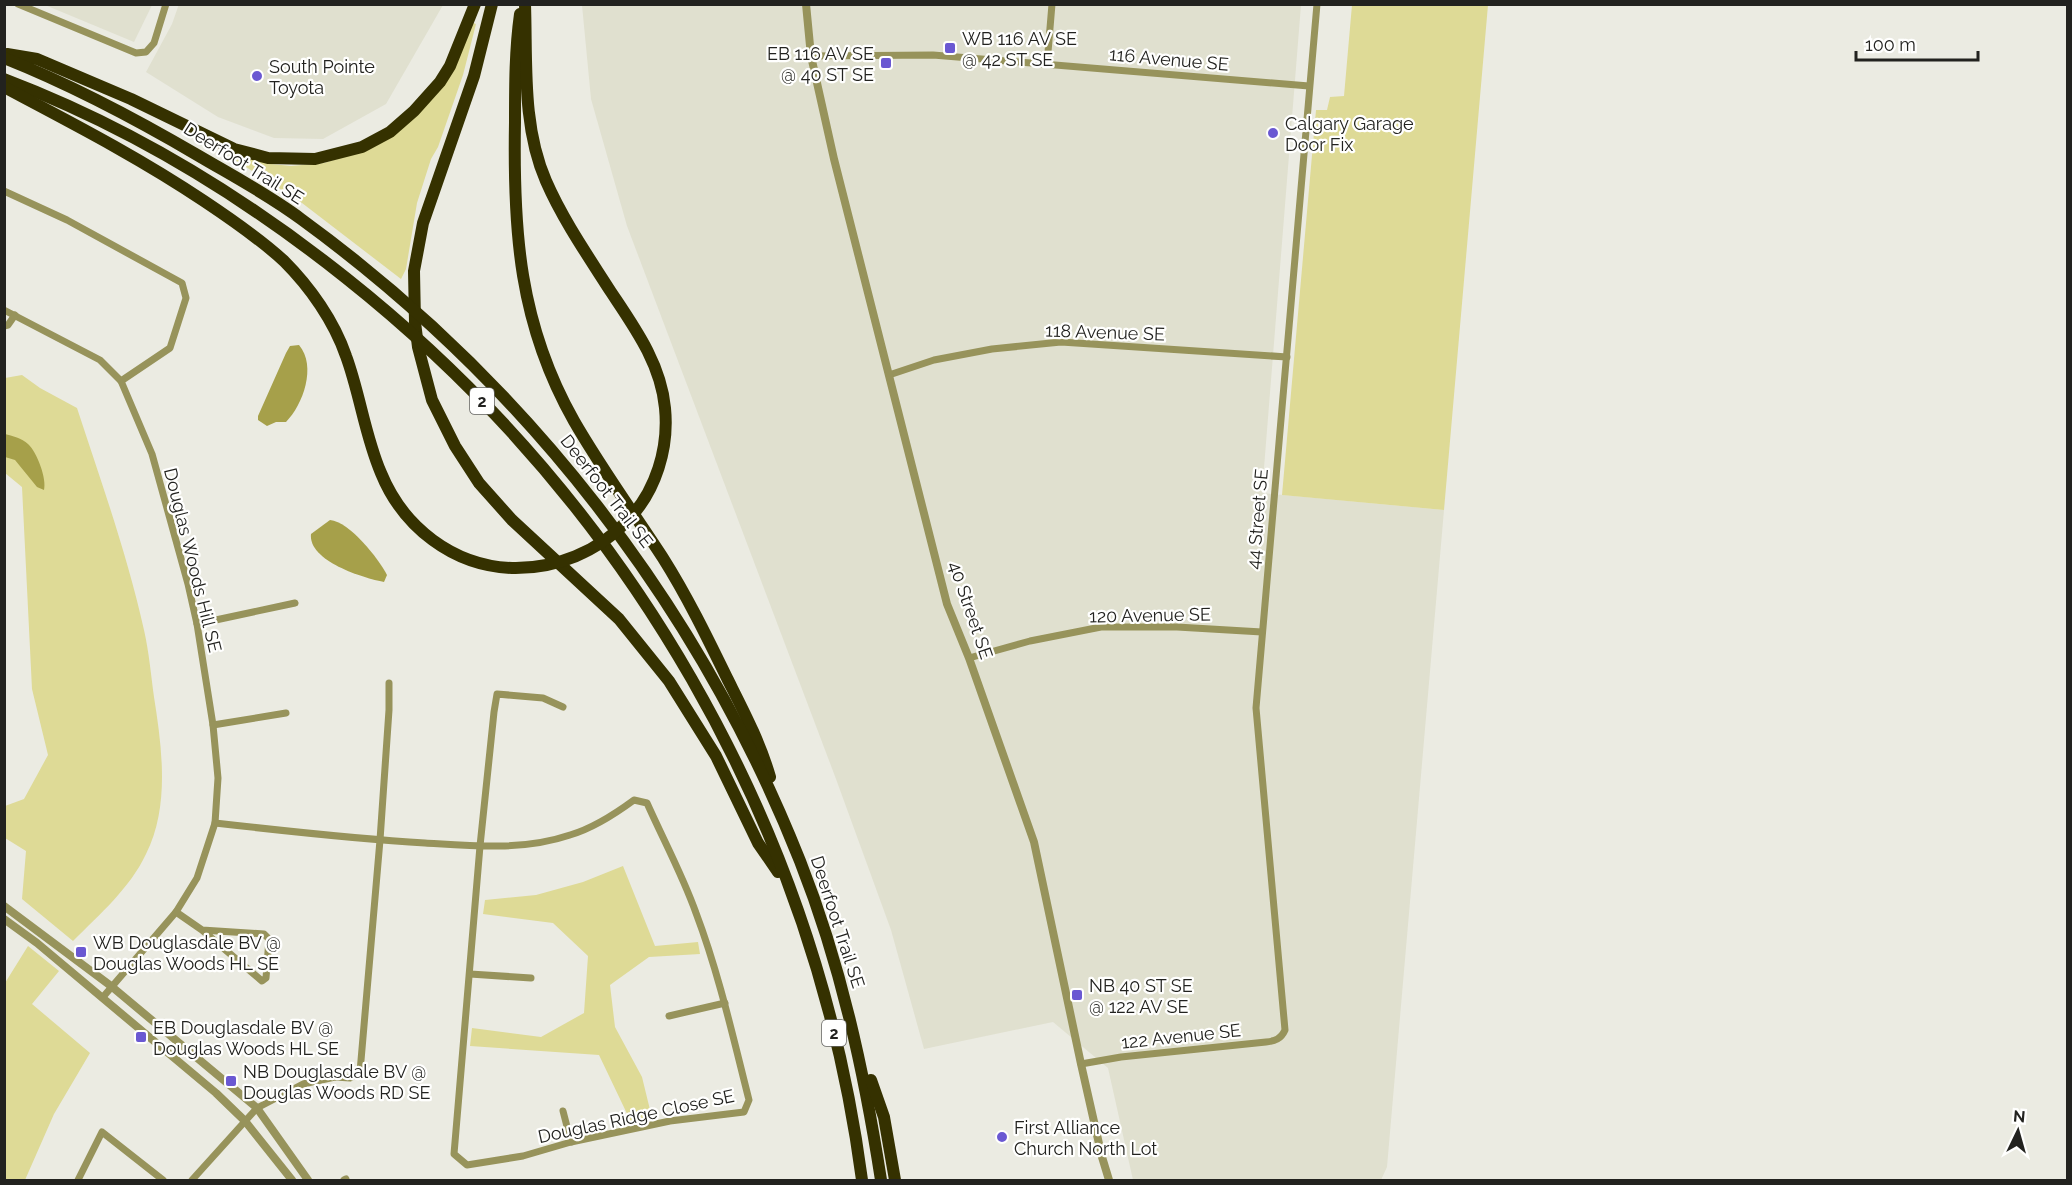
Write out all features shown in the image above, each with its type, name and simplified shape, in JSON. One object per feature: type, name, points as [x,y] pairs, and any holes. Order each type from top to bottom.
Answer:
[{"type":"highway","points":[[4,56],[37,59],[131,99],[234,149],[268,158],[315,159],[362,147],[390,132],[414,111],[440,82],[450,66],[475,4]]},
{"type":"highway","points":[[492,4],[474,76],[423,223],[414,271],[417,339],[432,400],[454,446],[479,483],[512,520],[619,619],[669,681],[716,756],[758,843],[790,889]]},
{"type":"highway","points":[[4,87],[163,173],[238,224],[281,259],[318,303],[346,353],[380,473],[394,500],[424,534],[437,544],[462,557],[501,567],[531,568],[565,560],[587,551],[607,539],[636,511],[654,481],[663,453],[665,408],[658,378],[641,337],[562,215],[536,154],[529,122],[523,4]]},
{"type":"highway","points":[[523,4],[517,37],[514,139],[516,219],[523,282],[538,343],[573,420],[663,558],[696,615],[761,748],[786,827]]},
{"type":"highway","name":"Deerfoot Trail SE","points":[[4,56],[100,101],[161,134],[249,185],[298,217],[417,312],[480,370],[569,469],[610,520],[699,653],[728,705],[786,827],[822,923],[848,1013],[867,1093],[881,1180]]},
{"type":"highway","name":"Deerfoot Trail SE","points":[[4,79],[129,135],[213,184],[283,229],[414,334],[497,416],[554,480],[606,546],[668,638],[704,700],[730,749],[766,828],[790,889],[820,978],[854,1124],[862,1180]]},
{"type":"highway","points":[[848,1013],[884,1117],[895,1180]]},
{"type":"street","points":[[18,4],[136,53],[146,52],[154,43],[166,4]]},
{"type":"street","points":[[1047,64],[1052,4]]},
{"type":"street","name":"44 Street SE","points":[[1282,1036],[1286,1019],[1256,708],[1317,4]]},
{"type":"street","name":"40 Street SE","points":[[805,7],[811,56],[834,159],[947,604],[969,658],[1034,842],[1081,1064],[1109,1180]]},
{"type":"street","name":"116 Avenue SE","points":[[811,56],[933,55],[1309,86]]},
{"type":"street","points":[[4,191],[67,220],[182,283],[186,298],[170,348],[121,381]]},
{"type":"street","name":"Douglas Woods Hill SE","points":[[4,310],[100,360],[121,381],[152,454],[197,624],[213,725],[219,778],[215,824],[196,878],[176,912],[103,997]]},
{"type":"street","points":[[4,326],[8,325],[15,315]]},
{"type":"street","name":"118 Avenue SE","points":[[889,375],[934,360],[992,349],[1061,342],[1287,357]]},
{"type":"street","points":[[197,624],[296,603]]},
{"type":"street","name":"120 Avenue SE","points":[[969,658],[1030,641],[1101,627],[1178,627],[1262,632]]},
{"type":"street","points":[[192,1180],[257,1108],[303,1084],[335,1077],[350,1078],[360,1072],[380,840],[389,683]]},
{"type":"street","points":[[480,846],[497,694],[543,698],[563,706]]},
{"type":"street","points":[[213,725],[286,713]]},
{"type":"street","name":"Douglas Ridge Close SE","points":[[215,824],[380,840],[517,846],[570,835],[612,816],[634,800],[647,803],[695,910],[725,1003],[749,1100],[744,1112],[670,1121],[571,1142],[524,1156],[467,1166],[454,1154],[480,846]]},
{"type":"street","points":[[4,906],[111,987],[257,1108],[309,1180]]},
{"type":"street","points":[[176,912],[202,930],[262,981],[266,978],[269,939],[264,934],[202,930]]},
{"type":"street","points":[[4,919],[38,943],[216,1093],[245,1121],[292,1180]]},
{"type":"street","points":[[470,974],[531,978]]},
{"type":"street","points":[[669,1016],[725,1003]]},
{"type":"street","name":"122 Avenue SE","points":[[1081,1064],[1122,1057],[1275,1041],[1282,1036]]},
{"type":"street","points":[[563,1111],[571,1142]]},
{"type":"street","points":[[78,1180],[102,1132],[163,1180]]},
{"type":"shaded area","points":[[179,4],[443,5],[386,104],[323,139],[274,138],[218,117],[146,72],[172,24]]},
{"type":"shaded area","points":[[45,5],[152,5],[134,42]]},
{"type":"shaded area","points":[[582,5],[1301,5],[1262,493],[1444,510],[1387,1167],[1381,1180],[1133,1180],[1108,1068],[1053,1022],[924,1049],[891,930],[627,226],[591,99]]},
{"type":"shaded area","points":[[1352,5],[1488,5],[1444,510],[1282,495],[1316,110],[1327,110],[1330,97],[1344,96]]},
{"type":"shaded area","points":[[473,23],[476,24],[463,75],[417,203],[406,269],[401,279],[302,203],[229,156],[230,153],[271,164],[291,166],[324,163],[362,151],[414,116]]},
{"type":"shaded area","points":[[299,345],[307,364],[306,385],[302,396],[298,406],[286,422],[276,422],[267,426],[258,420],[258,416],[290,346]]},
{"type":"shaded area","points":[[22,375],[40,388],[77,408],[130,574],[147,647],[160,736],[161,797],[154,836],[132,878],[104,911],[73,941],[22,899],[26,851],[5,838],[5,806],[24,799],[48,755],[32,689],[22,487],[5,473],[5,378]]},
{"type":"shaded area","points":[[5,434],[23,440],[31,448],[43,473],[44,490],[37,487],[15,460],[5,457]]},
{"type":"shaded area","points":[[330,520],[346,527],[370,551],[387,575],[384,582],[338,567],[318,552],[312,544],[311,534]]},
{"type":"shaded area","points":[[623,866],[655,946],[698,942],[700,954],[649,957],[610,985],[615,1027],[642,1077],[652,1118],[631,1122],[599,1055],[470,1046],[472,1028],[541,1037],[584,1013],[588,956],[553,923],[483,914],[485,900],[536,895],[583,882]]},
{"type":"shaded area","points":[[28,946],[59,971],[32,1004],[90,1053],[54,1114],[25,1180],[5,1180],[5,983]]},
{"type":"place","name":"WB 116 AV SE @ 42 ST SE","points":[[950,48]]},
{"type":"place","name":"EB 116 AV SE @ 40 ST SE","points":[[886,63]]},
{"type":"place","name":"South Pointe Toyota","points":[[257,76]]},
{"type":"place","name":"Calgary Garage Door Fix","points":[[1273,133]]},
{"type":"place","name":"WB Douglasdale BV @ Douglas Woods HL SE","points":[[81,952]]},
{"type":"place","name":"NB 40 ST SE @ 122 AV SE","points":[[1077,995]]},
{"type":"place","name":"EB Douglasdale BV @ Douglas Woods HL SE","points":[[141,1037]]},
{"type":"place","name":"NB Douglasdale BV @ Douglas Woods RD SE","points":[[231,1081]]},
{"type":"place","name":"First Alliance Church North Lot","points":[[1002,1137]]}]
